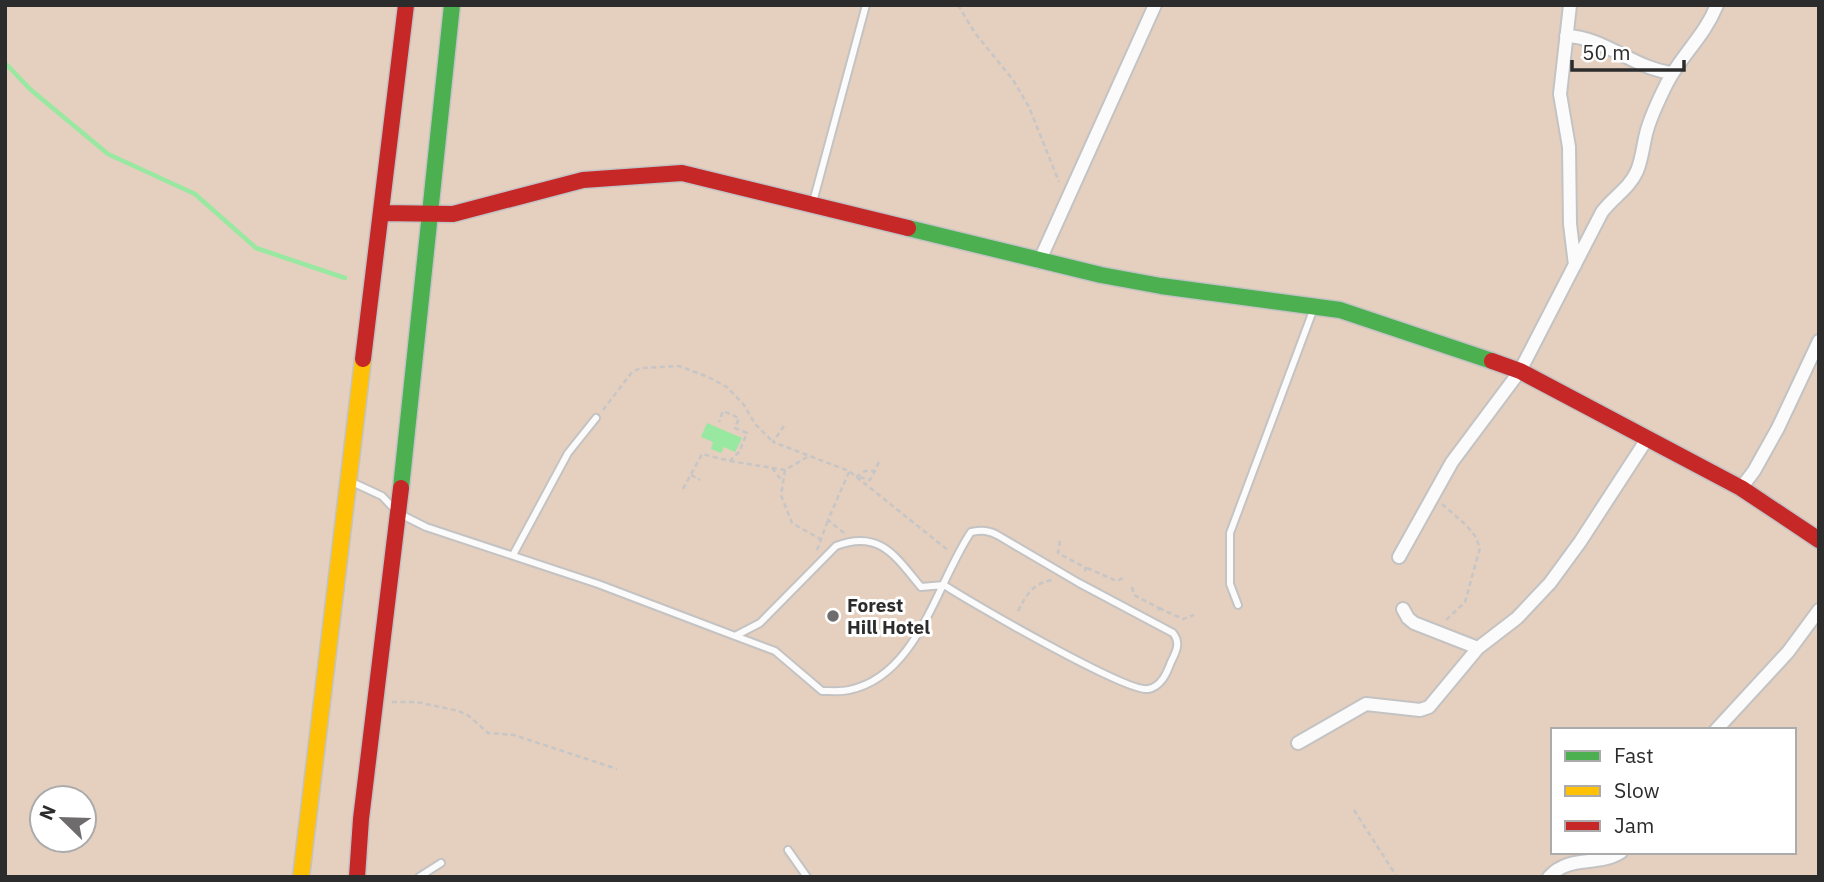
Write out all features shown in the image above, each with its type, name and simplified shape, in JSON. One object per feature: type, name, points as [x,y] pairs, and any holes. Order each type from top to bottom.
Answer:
[{"type":"main road","points":[[301,877],[406,5]]},
{"type":"main road","points":[[357,877],[361,819],[411,405],[452,5]]},
{"type":"main road","points":[[381,213],[453,214],[583,180],[682,173],[1039,262],[1161,286],[1340,310],[1520,371],[1741,488],[1819,540]]},
{"type":"street","points":[[1039,262],[1155,5]]},
{"type":"street","points":[[1570,5],[1560,94],[1569,147],[1570,225],[1575,266]]},
{"type":"street","points":[[1399,556],[1452,462],[1520,371],[1602,212],[1611,200],[1629,186],[1637,170],[1648,125],[1673,73],[1709,25],[1717,5]]},
{"type":"street","points":[[1566,36],[1586,38],[1654,70],[1673,73]]},
{"type":"street","points":[[1741,488],[1754,471],[1778,428],[1819,341]]},
{"type":"street","points":[[1298,743],[1366,704],[1426,709],[1478,648],[1517,618],[1550,583],[1647,439]]},
{"type":"street","points":[[1403,609],[1408,618],[1478,648]]},
{"type":"street","points":[[1718,728],[1788,652],[1819,610]]},
{"type":"street","points":[[1549,877],[1564,864],[1608,858],[1617,854]]},
{"type":"lane","points":[[813,204],[866,5]]},
{"type":"lane","points":[[1238,605],[1230,584],[1230,533],[1314,307]]},
{"type":"lane","points":[[513,555],[568,453],[596,418]]},
{"type":"lane","points":[[349,481],[382,496],[398,513],[426,527],[608,588],[735,636],[775,651],[822,691],[850,690],[880,677],[908,649],[944,585],[971,532],[989,530],[1172,633],[1178,639],[1178,646],[1162,680],[1154,688],[1145,690],[1125,685],[944,585],[921,587],[883,547],[864,540],[852,540],[836,546],[760,623],[735,636]]},
{"type":"lane","points":[[788,850],[807,877]]},
{"type":"lane","points":[[419,877],[441,863]]},
{"type":"path","points":[[958,5],[975,33],[1013,80],[1029,107],[1066,202]]},
{"type":"path","points":[[596,418],[632,372],[641,368],[679,366],[708,377],[727,387],[744,405],[755,424],[773,442],[849,471],[957,557]]},
{"type":"path","points":[[719,422],[723,411],[739,418],[735,428],[747,433],[740,452],[730,461]]},
{"type":"path","points":[[773,442],[784,426]]},
{"type":"path","points":[[683,489],[702,454],[785,470],[810,456]]},
{"type":"path","points":[[856,477],[870,480],[880,459]]},
{"type":"path","points":[[772,468],[783,482]]},
{"type":"path","points":[[785,470],[782,495],[792,523],[820,539]]},
{"type":"path","points":[[814,566],[820,539],[849,471]]},
{"type":"path","points":[[856,477],[864,471],[875,471]]},
{"type":"path","points":[[691,475],[700,480]]},
{"type":"path","points":[[1433,497],[1466,525],[1480,548],[1465,602],[1434,631]]},
{"type":"path","points":[[828,520],[852,540]]},
{"type":"path","points":[[1060,541],[1058,553],[1116,581],[1125,577]]},
{"type":"path","points":[[1079,583],[1086,568]]},
{"type":"path","points":[[1018,611],[1031,589],[1038,583],[1054,580],[1059,571]]},
{"type":"path","points":[[1132,587],[1134,595],[1144,600]]},
{"type":"path","points":[[1159,608],[1184,619],[1194,615]]},
{"type":"path","points":[[375,703],[416,702],[454,709],[469,716],[488,733],[514,735],[617,769]]},
{"type":"path","points":[[1353,810],[1397,877]]},
{"type":"shaded area","points":[[5,5],[1819,5],[1819,877],[5,877]]},
{"type":"shaded area","points":[[707,423],[742,438],[735,452],[724,447],[721,453],[711,449],[713,442],[701,437]]},
{"type":"waterway","points":[[5,63],[31,90],[108,154],[195,194],[256,248],[345,278]]},
{"type":"traffic: fast","points":[[401,488],[452,5]]},
{"type":"traffic: fast","points":[[908,228],[1101,275],[1161,286],[1340,310],[1492,361]]},
{"type":"traffic: slow","points":[[301,877],[363,359]]},
{"type":"traffic: jam","points":[[363,359],[406,5]]},
{"type":"traffic: jam","points":[[381,213],[453,214],[583,180],[682,173],[908,228]]},
{"type":"traffic: jam","points":[[1492,361],[1520,371],[1741,488],[1819,540]]},
{"type":"traffic: jam","points":[[357,877],[361,819],[401,488]]},
{"type":"place","name":"Forest Hill Hotel","points":[[833,616]]}]
